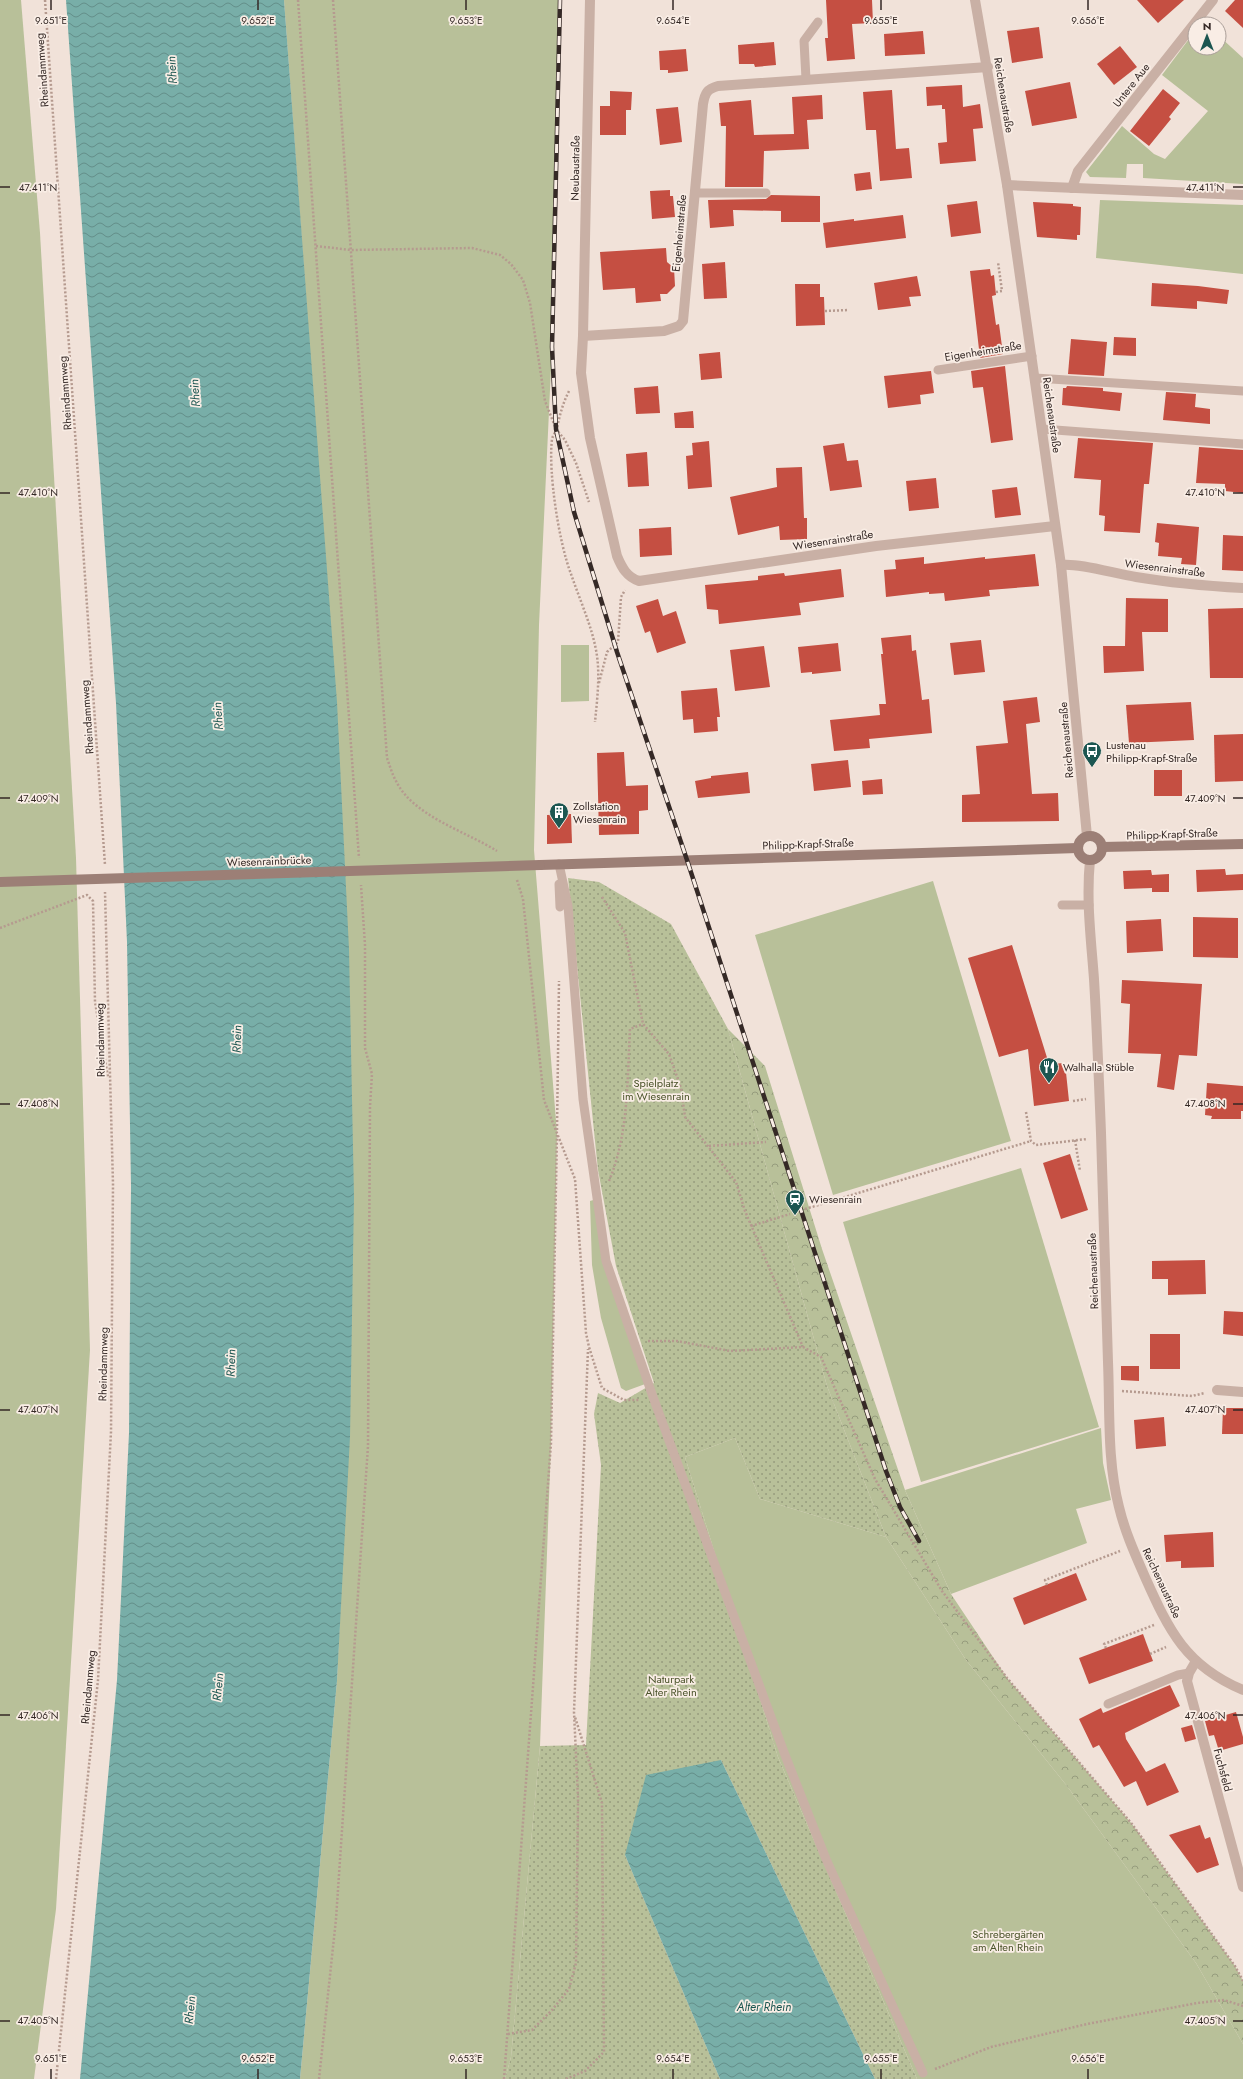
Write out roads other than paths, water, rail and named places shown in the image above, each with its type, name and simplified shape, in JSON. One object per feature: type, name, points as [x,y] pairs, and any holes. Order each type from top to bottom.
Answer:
[{"type":"street","name":"Neubaustraße","points":[[583,336],[590,0]]},
{"type":"street","name":"Reichenaustraße","points":[[976,0],[1007,185],[1061,565],[1088,836]]},
{"type":"street","name":"Untere Aue","points":[[1072,188],[1078,171],[1214,0]]},
{"type":"street","name":"Eigenheimstraße","points":[[583,336],[664,331],[679,326],[683,321],[703,104],[705,94],[709,88],[806,79],[988,67]]},
{"type":"street","points":[[1007,185],[1243,195]]},
{"type":"street","name":"Wiesenrainstraße","points":[[583,336],[581,373],[594,460],[617,556],[621,567],[633,579],[639,581],[876,546],[1055,526]]},
{"type":"street","name":"Wiesenrainstraße","points":[[1061,565],[1077,565],[1136,577],[1185,584],[1243,588]]},
{"type":"street","points":[[1088,836],[1097,838],[1102,846],[1099,856],[1090,860],[1081,856],[1078,848],[1080,842],[1088,836]]},
{"type":"street","name":"Philipp-Krapf-Straße","points":[[1102,846],[1243,844]]},
{"type":"street","name":"Philipp-Krapf-Straße","points":[[540,865],[1078,848]]},
{"type":"street","name":"Reichenaustraße","points":[[1090,860],[1088,905],[1096,1018],[1109,1392],[1118,1505],[1126,1533],[1165,1621],[1185,1649],[1196,1661],[1225,1683],[1243,1690]]},
{"type":"street","name":"Wiesenrainbrücke","points":[[0,882],[540,865]]},
{"type":"street","points":[[1217,1390],[1243,1392]]},
{"type":"street","points":[[1188,1673],[1196,1661]]},
{"type":"street","name":"Fuchsfeld","points":[[1188,1673],[1187,1681],[1243,1887]]},
{"type":"lane","points":[[806,79],[804,41],[818,22]]},
{"type":"lane","points":[[695,192],[766,193]]},
{"type":"lane","name":"Eigenheimstraße","points":[[938,370],[1032,356]]},
{"type":"lane","points":[[1035,378],[1243,391]]},
{"type":"lane","points":[[1042,429],[1243,444]]},
{"type":"lane","points":[[559,864],[560,907]]},
{"type":"lane","points":[[559,864],[568,906],[583,1099],[606,1261],[653,1397],[782,1748],[823,1852],[922,2073]]},
{"type":"lane","points":[[1062,905],[1088,905]]},
{"type":"lane","points":[[1108,1704],[1178,1675],[1188,1673]]},
{"type":"water","name":"Rhein","points":[[66,0],[284,0],[337,702],[349,949],[354,1197],[350,1437],[337,1681],[300,2079],[80,2079],[117,1680],[129,1433],[131,1186],[127,942],[116,703]]},
{"type":"water","name":"Alter Rhein","points":[[721,1760],[875,2079],[720,2079],[625,1855],[646,1775]]},
{"type":"railway","points":[[560,0],[552,347],[556,429],[574,512],[617,652],[687,860],[886,1471],[900,1507],[919,1541]]},
{"type":"place","name":"Lustenau Philipp-Krapf-Straße","points":[[1092,768]]},
{"type":"place","name":"Zollstation Wiesenrain","points":[[559,829]]},
{"type":"place","name":"Walhalla Stüble","points":[[1049,1084]]},
{"type":"place","name":"Wiesenrain","points":[[795,1216]]},
{"type":"park label","name":"Spielplatz im Wiesenrain","points":[[656,1089]]},
{"type":"park label","name":"Naturpark Alter Rhein","points":[[671,1685]]},
{"type":"park label","name":"Schrebergärten am Alten Rhein","points":[[1008,1940]]}]
